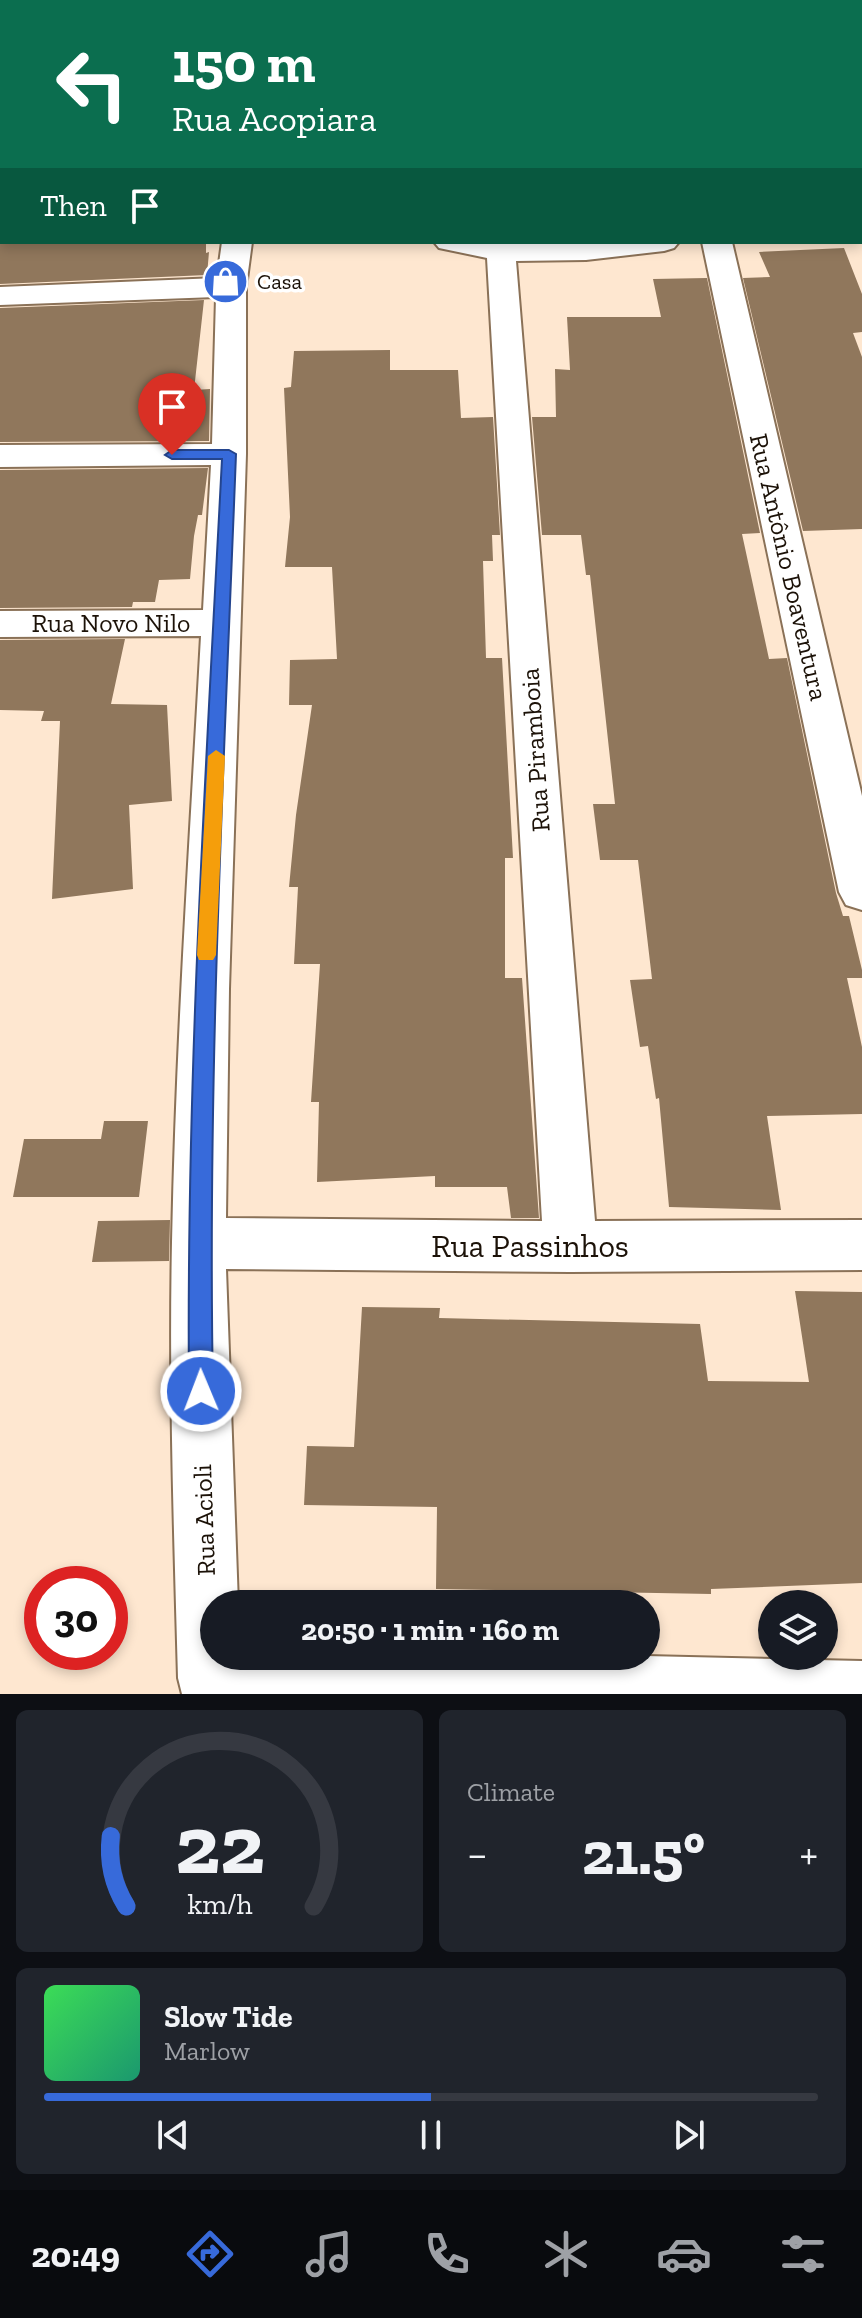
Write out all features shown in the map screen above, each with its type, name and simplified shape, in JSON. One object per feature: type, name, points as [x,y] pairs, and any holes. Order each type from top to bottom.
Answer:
[{"type":"street","name":"Rua Acioli","points":[[212,1686],[203,1509],[199,1243],[205,989],[229,454],[231,287],[237,244]]},
{"type":"street","points":[[459,244],[501,252],[586,251],[647,244]]},
{"type":"street","name":"Rua Antônio Boaventura","points":[[717,244],[862,892]]},
{"type":"street","name":"Rua Piramboia","points":[[501,252],[570,1247]]},
{"type":"street","points":[[0,296],[231,287]]},
{"type":"street","points":[[0,456],[229,454]]},
{"type":"street","name":"Rua Novo Nilo","points":[[0,624],[223,623]]},
{"type":"street","name":"Rua Passinhos","points":[[199,1243],[570,1247],[862,1245]]},
{"type":"street","points":[[212,1686],[862,1693]]},
{"type":"building","points":[[0,244],[206,244],[206,253],[209,252],[207,275],[0,284]]},
{"type":"building","points":[[844,248],[862,294],[862,332],[853,333],[862,357],[862,529],[803,531],[743,278],[770,277],[759,252]]},
{"type":"building","points":[[707,278],[760,533],[742,534],[769,659],[787,658],[836,893],[843,916],[849,916],[862,970],[862,978],[847,978],[862,1047],[862,1114],[767,1116],[781,1210],[669,1207],[659,1098],[656,1099],[648,1046],[640,1047],[630,980],[652,979],[638,860],[600,860],[593,804],[615,804],[590,575],[586,575],[581,535],[542,535],[532,417],[556,417],[555,369],[570,370],[567,317],[661,317],[653,279]]},
{"type":"building","points":[[204,300],[194,390],[210,389],[209,441],[0,442],[0,308]]},
{"type":"building","points":[[390,350],[390,370],[458,370],[461,418],[493,417],[500,535],[492,535],[493,561],[483,561],[486,658],[502,658],[513,858],[505,858],[505,978],[522,978],[539,1218],[511,1218],[507,1187],[435,1187],[435,1176],[317,1182],[319,1102],[311,1102],[320,964],[294,964],[298,887],[289,887],[312,705],[289,705],[290,660],[337,659],[332,567],[285,567],[290,517],[284,388],[291,387],[294,351]]},
{"type":"building","points":[[208,468],[202,515],[198,515],[194,536],[190,579],[159,580],[155,602],[133,602],[132,607],[0,608],[0,470]]},
{"type":"building","points":[[125,639],[111,704],[167,705],[172,801],[129,805],[133,889],[52,899],[60,721],[41,721],[44,711],[0,710],[0,640]]},
{"type":"building","points":[[104,1121],[148,1121],[139,1197],[13,1197],[24,1139],[101,1139]]},
{"type":"building","points":[[170,1220],[169,1261],[92,1262],[98,1221]]},
{"type":"building","points":[[795,1291],[862,1292],[862,1583],[711,1589],[711,1594],[660,1593],[660,1590],[436,1589],[437,1507],[304,1505],[307,1446],[354,1447],[362,1307],[440,1308],[439,1318],[700,1324],[708,1381],[809,1382]]},
{"type":"slow traffic","points":[[206,955],[216,756]]},
{"type":"place","name":"Casa","points":[[226,281]]},
{"type":"route","points":[[172,455],[229,454],[205,989],[199,1243],[201,1391]]}]
